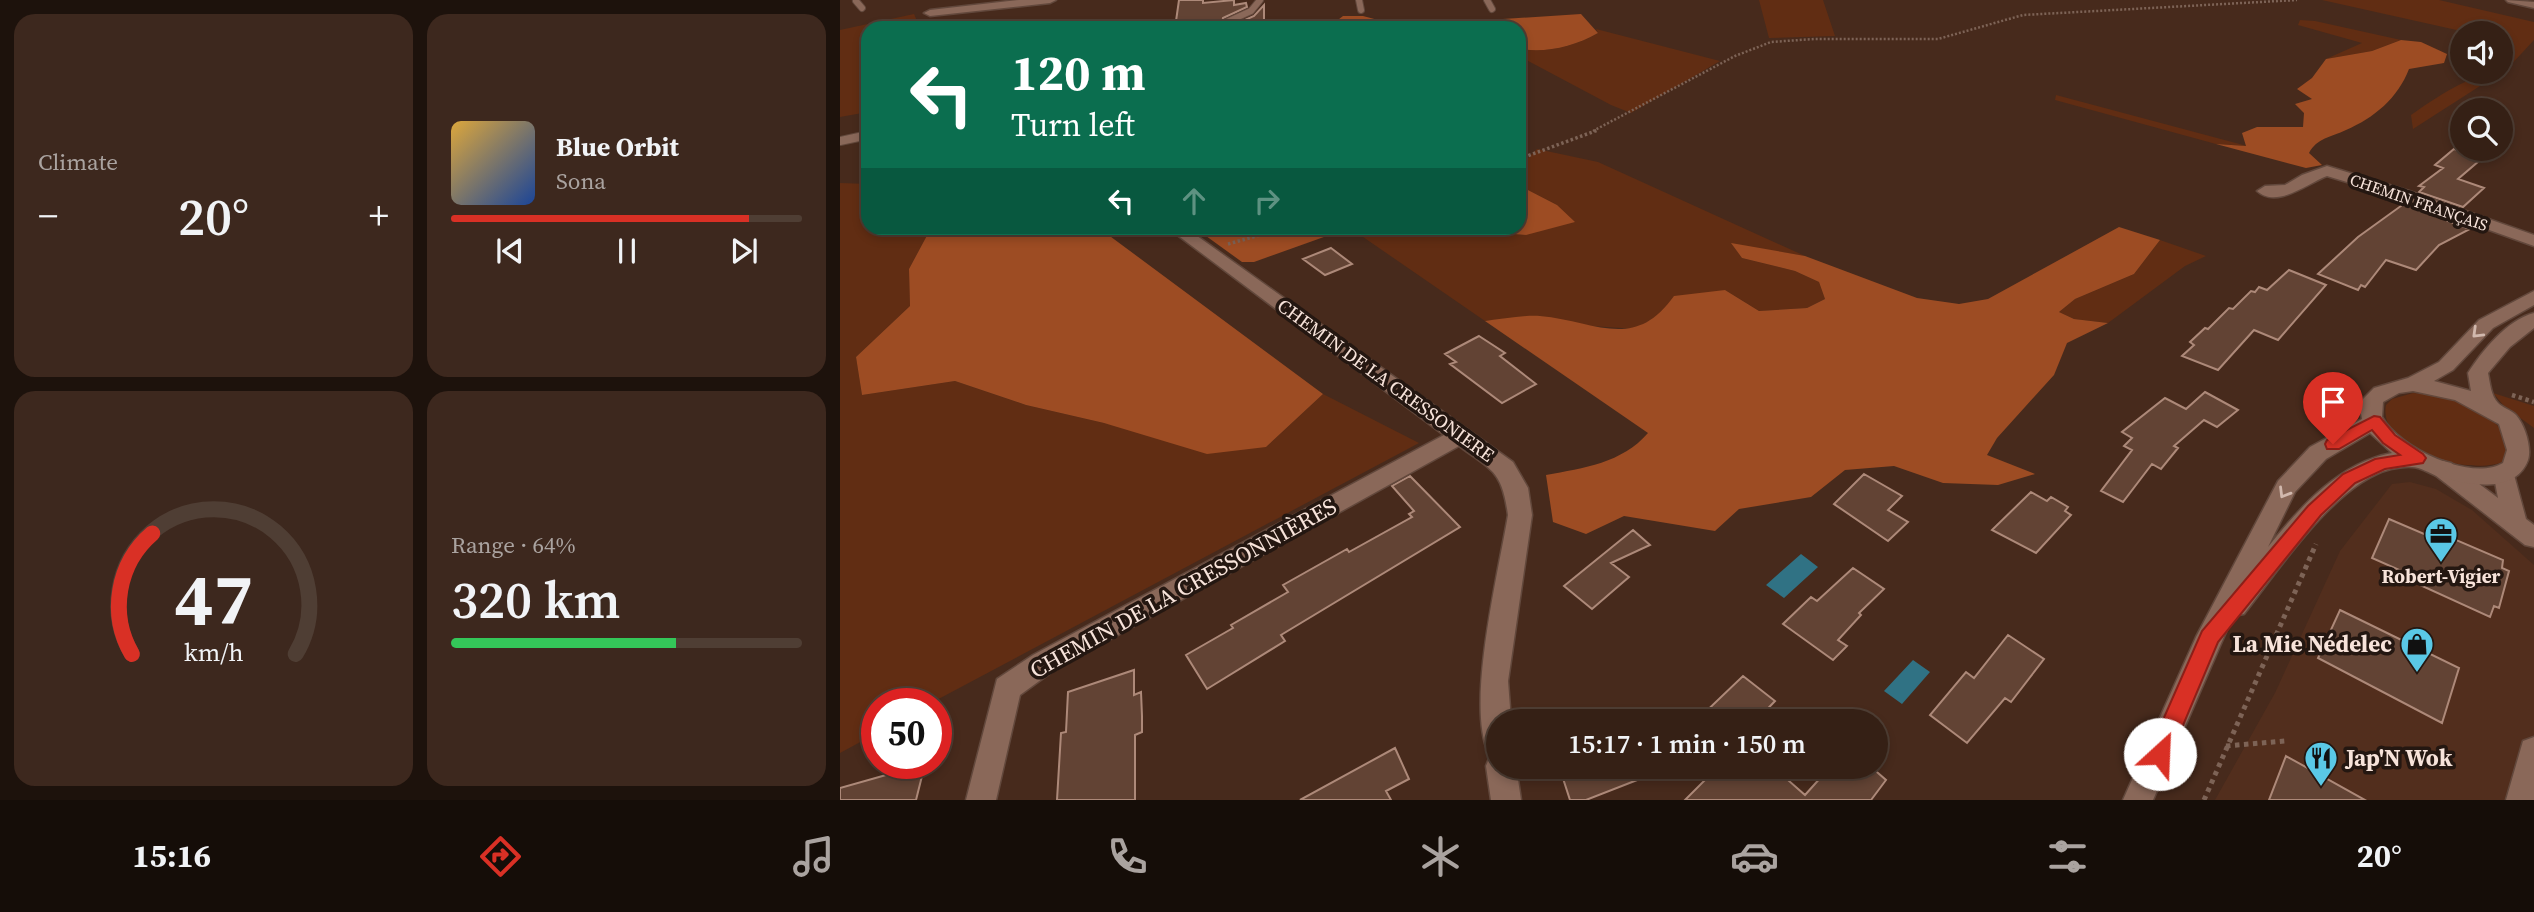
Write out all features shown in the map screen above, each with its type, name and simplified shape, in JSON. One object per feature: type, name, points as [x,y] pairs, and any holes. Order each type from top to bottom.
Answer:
[{"type":"street","points":[[922,0],[936,21]]},
{"type":"street","points":[[930,13],[1050,0]]},
{"type":"street","points":[[2512,0],[2534,5]]},
{"type":"street","name":"CHEMIN FRANÇAIS","points":[[2265,191],[2289,190],[2307,177],[2327,172],[2403,194],[2534,242]]},
{"type":"street","name":"CHEMIN DE LA CRESSONIERE","points":[[1187,235],[1505,468],[1516,488],[1520,515],[1494,681],[1496,709]]},
{"type":"street","points":[[2413,384],[2446,366],[2486,324],[2534,297]]},
{"type":"street","points":[[2490,408],[2482,394],[2478,373],[2489,356],[2518,329],[2534,319]]},
{"type":"street","points":[[2413,384],[2452,392],[2490,408],[2518,430],[2529,449],[2527,467],[2505,477],[2470,476],[2417,458],[2389,439],[2374,421],[2370,404],[2378,392],[2413,384]]},
{"type":"street","points":[[2138,800],[2209,638],[2286,488],[2319,453],[2374,421]]},
{"type":"street","name":"CHEMIN DE LA CRESSONNIÈRES","points":[[981,800],[1007,688],[1043,663],[1461,435]]},
{"type":"street","points":[[2209,638],[2314,510],[2349,479],[2381,463],[2417,458]]},
{"type":"street","points":[[2443,469],[2514,520],[2534,538]]},
{"type":"street","points":[[2505,477],[2514,520]]},
{"type":"street","points":[[2521,800],[2534,751]]},
{"type":"street","points":[[1503,779],[1506,800]]},
{"type":"lane","points":[[857,0],[862,8]]},
{"type":"lane","points":[[1229,21],[1251,11],[1260,0]]},
{"type":"lane","points":[[1359,0],[1361,10]]},
{"type":"lane","points":[[1487,0],[1492,9]]},
{"type":"lane","points":[[840,141],[861,136]]},
{"type":"path","points":[[1526,156],[1607,126],[1735,55],[1771,42],[1814,39],[1938,39],[2023,15],[2297,0]]},
{"type":"path","points":[[1209,249],[1260,235]]},
{"type":"path","points":[[2512,395],[2534,402]]},
{"type":"path","points":[[2204,800],[2323,533]]},
{"type":"path","points":[[2227,746],[2285,741]]},
{"type":"shaded area","points":[[1759,0],[1823,0],[1835,36],[1769,38]]},
{"type":"shaded area","points":[[2322,0],[2439,0],[2534,22],[2534,40],[2513,63],[2513,21],[2450,21],[2450,29]]},
{"type":"shaded area","points":[[914,14],[917,21],[882,21]]},
{"type":"shaded area","points":[[1581,14],[1598,33],[1569,45],[1526,49],[1526,21],[1472,21]]},
{"type":"shaded area","points":[[1343,16],[1363,16],[1382,21],[1337,21]]},
{"type":"shaded area","points":[[2300,20],[2401,40],[2372,51],[2326,59],[2362,43],[2298,25]]},
{"type":"shaded area","points":[[861,25],[861,113],[840,117],[840,30]]},
{"type":"shaded area","points":[[1596,29],[1720,61],[1631,113],[1526,60],[1526,50],[1560,48],[1598,33]]},
{"type":"shaded area","points":[[2401,40],[2421,42],[2447,54],[2444,63],[2409,69],[2392,98],[2384,106],[2356,125],[2316,144],[2309,153],[2322,165],[2306,168],[2216,144],[2246,146],[2242,133],[2257,127],[2303,127],[2304,113],[2295,104],[2312,99],[2297,89],[2312,78],[2326,59],[2372,51]]},
{"type":"shaded area","points":[[2461,84],[2483,84],[2461,98],[2450,98],[2450,105],[2413,129],[2411,115]]},
{"type":"shaded area","points":[[2056,95],[2247,146],[2216,144],[2055,100]]},
{"type":"shaded area","points":[[1537,149],[1598,162],[1805,256],[1732,244],[1742,258],[1795,271],[1819,282],[1825,299],[1807,308],[1759,311],[1725,290],[1661,313],[1636,329],[1591,326],[1539,316],[1485,321],[1360,235],[1526,235],[1557,205],[1526,189],[1526,160]]},
{"type":"shaded area","points":[[840,183],[861,184],[861,235],[927,235],[909,269],[910,306],[856,357],[862,395],[955,381],[1026,405],[1104,423],[1266,447],[1323,394],[1419,443],[952,692],[952,688],[861,688],[861,742],[840,753]]},
{"type":"shaded area","points":[[1526,189],[1557,205],[1575,222],[1526,235]]},
{"type":"shaded area","points":[[2119,227],[2160,240],[2134,274],[2075,299],[2059,312],[2074,319],[2108,323],[2067,343],[2054,375],[1997,438],[1987,455],[2035,474],[1998,485],[1943,483],[1894,466],[1845,470],[1811,497],[1739,509],[1715,531],[1624,516],[1586,534],[1553,522],[1546,475],[1602,463],[1626,451],[1648,433],[1485,321],[1540,316],[1596,327],[1629,328],[1644,323],[1659,313],[1674,296],[1725,290],[1759,311],[1807,308],[1825,299],[1819,282],[1795,271],[1742,258],[1731,243],[1805,256],[1917,298],[1959,304],[1988,299]]},
{"type":"shaded area","points":[[927,235],[1108,235],[1323,394],[1266,447],[1207,454],[1104,423],[1026,405],[955,381],[862,395],[856,357],[910,306],[909,269]]},
{"type":"shaded area","points":[[1205,235],[1329,235],[1254,262],[1242,262]]},
{"type":"shaded area","points":[[2160,240],[2206,256],[2185,266],[2108,323],[2074,319],[2059,312],[2075,299],[2134,274]]},
{"type":"shaded area","points":[[2413,393],[2456,401],[2483,414],[2504,433],[2511,446],[2505,461],[2490,465],[2450,462],[2411,447],[2396,435],[2387,421],[2386,405],[2392,399]]},
{"type":"shaded area","points":[[2493,393],[2534,406],[2534,428],[2504,406]]},
{"type":"shaded area","points":[[2410,482],[2436,489],[2472,510],[2534,565],[2534,800],[2215,800],[2275,693],[2340,551],[2392,484]]},
{"type":"water","points":[[1801,554],[1818,567],[1784,598],[1766,585]]},
{"type":"water","points":[[1913,660],[1930,672],[1902,704],[1884,691]]},
{"type":"building","points":[[1179,0],[1203,0],[1203,3],[1234,0],[1234,5],[1246,3],[1247,7],[1223,18],[1222,21],[1176,21]]},
{"type":"building","points":[[1264,5],[1264,21],[1243,21],[1254,16]]},
{"type":"building","points":[[2450,152],[2450,161],[2479,161],[2458,179],[2484,188],[2463,207],[2419,192],[2424,187],[2419,186],[2443,168],[2435,165]]},
{"type":"building","points":[[2405,203],[2470,229],[2439,245],[2416,270],[2386,260],[2365,287],[2361,285],[2358,290],[2318,274],[2358,237]]},
{"type":"building","points":[[1331,248],[1352,264],[1325,275],[1303,259]]},
{"type":"building","points":[[2289,270],[2326,285],[2278,340],[2254,330],[2218,370],[2182,356],[2194,345],[2190,342],[2229,308],[2233,309],[2251,291],[2255,292],[2259,287],[2267,290]]},
{"type":"building","points":[[1479,336],[1505,353],[1500,356],[1536,384],[1502,403],[1450,364],[1456,362],[1445,354]]},
{"type":"building","points":[[2205,392],[2238,410],[2217,427],[2204,420],[2174,446],[2178,448],[2161,469],[2152,464],[2123,502],[2101,491],[2132,450],[2124,446],[2132,438],[2122,432],[2165,398],[2186,409]]},
{"type":"building","points":[[1864,474],[1902,496],[1888,510],[1908,522],[1888,541],[1834,504]]},
{"type":"building","points":[[1410,476],[1460,527],[1281,635],[1285,641],[1207,689],[1186,655],[1288,592],[1283,585],[1412,517],[1409,514],[1414,511],[1392,486]]},
{"type":"building","points":[[2031,492],[2047,501],[2051,497],[2068,507],[2065,511],[2071,515],[2036,553],[1992,530]]},
{"type":"building","points":[[2389,519],[2445,543],[2447,536],[2503,560],[2502,568],[2509,571],[2499,608],[2494,606],[2490,617],[2420,585],[2422,580],[2372,558]]},
{"type":"building","points":[[1633,530],[1650,545],[1611,563],[1629,577],[1592,609],[1564,586]]},
{"type":"building","points":[[1853,568],[1884,589],[1859,613],[1861,615],[1838,640],[1847,646],[1833,660],[1783,624],[1811,597],[1817,601]]},
{"type":"building","points":[[2340,610],[2459,668],[2442,723],[2318,658]]},
{"type":"building","points":[[2008,635],[2044,659],[2011,702],[2005,698],[1967,743],[1930,715],[1966,672],[1974,678]]},
{"type":"building","points":[[1134,670],[1134,695],[1141,692],[1142,716],[1142,732],[1135,735],[1135,800],[1057,800],[1061,733],[1066,732],[1068,692]]},
{"type":"building","points":[[1743,676],[1775,701],[1767,709],[1709,709]]},
{"type":"building","points":[[1395,748],[1409,779],[1386,791],[1391,800],[1300,800]]},
{"type":"building","points":[[2286,756],[2365,800],[2269,800]]},
{"type":"building","points":[[872,779],[921,779],[916,800],[840,800],[840,788]]},
{"type":"building","points":[[1563,779],[1640,779],[1586,800],[1570,800]]},
{"type":"building","points":[[1706,779],[1787,779],[1805,795],[1819,779],[1886,780],[1871,800],[1685,800]]},
{"type":"place","name":"Robert-Vigier","points":[[2441,564]]},
{"type":"place","name":"La Mie Nédelec","points":[[2417,674]]},
{"type":"place","name":"Jap'N Wok","points":[[2321,788]]},
{"type":"route","points":[[2160,754],[2209,638],[2314,510],[2349,479],[2381,463],[2417,458],[2389,439],[2374,421],[2333,444]]}]
